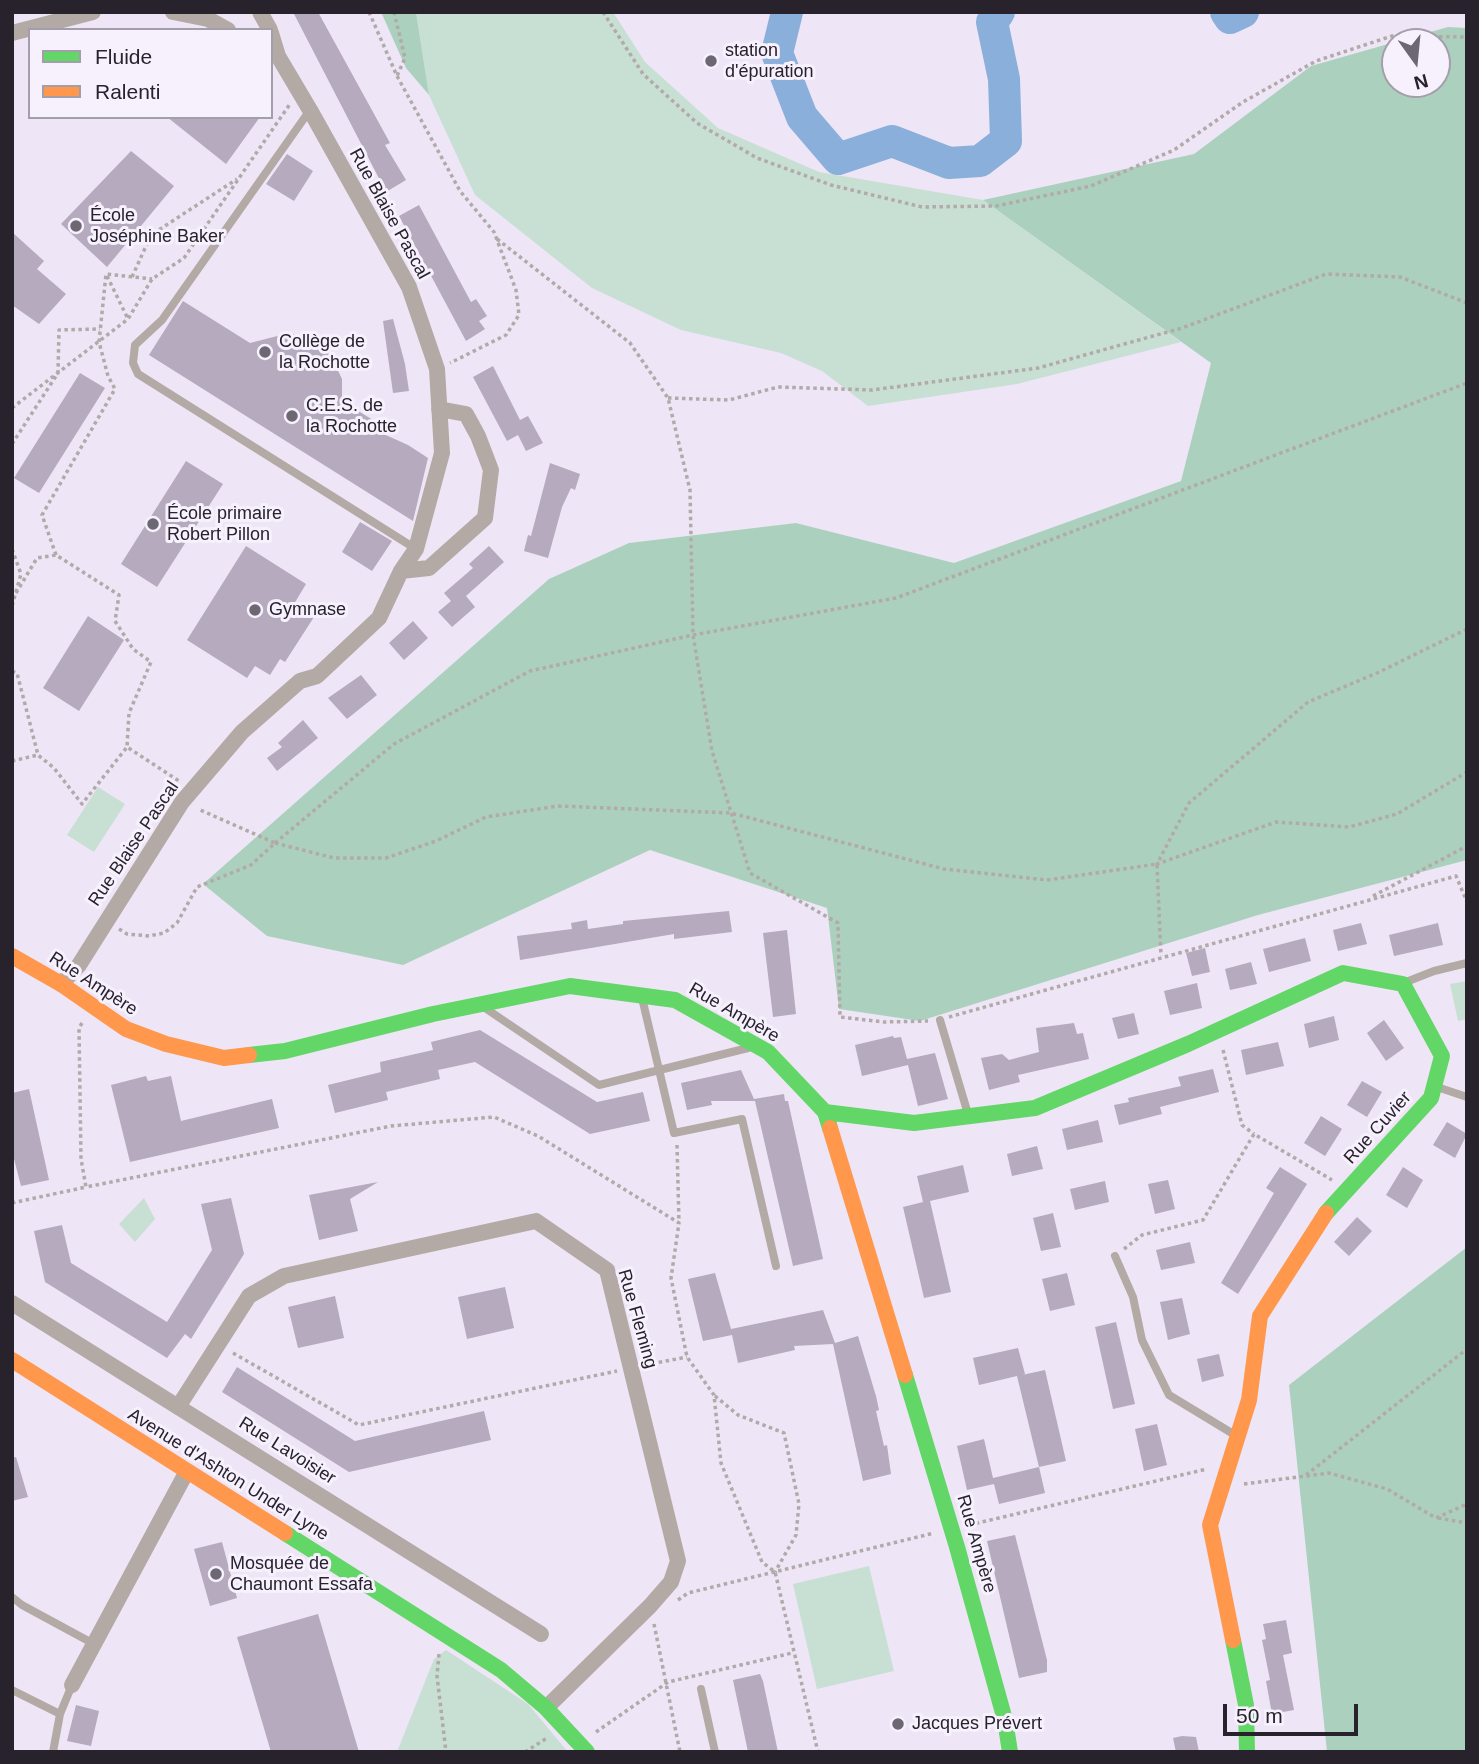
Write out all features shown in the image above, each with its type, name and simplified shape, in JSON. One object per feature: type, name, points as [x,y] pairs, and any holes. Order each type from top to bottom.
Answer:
[{"type":"street","points":[[31,28],[93,12]]},
{"type":"street","points":[[173,12],[208,19],[224,28]]},
{"type":"street","name":"Rue Blaise Pascal","points":[[260,12],[269,28]]},
{"type":"street","name":"Rue Blaise Pascal","points":[[61,984],[79,965],[182,802],[242,732],[300,681],[317,676],[379,618],[401,571],[416,549],[442,453],[437,369],[409,287],[310,110],[275,54]]},
{"type":"street","points":[[401,571],[429,568],[485,518],[491,470],[478,436],[466,414],[439,409]]},
{"type":"street","name":"Rue Ampère","points":[[12,956],[61,984],[126,1030],[166,1044],[224,1058],[285,1051],[480,1004],[570,986],[675,1000],[768,1052],[825,1112],[957,1547],[1005,1720],[1010,1752]]},
{"type":"street","points":[[825,1112],[914,1124],[1035,1108],[1219,1030],[1343,973],[1403,984]]},
{"type":"street","name":"Rue Cuvier","points":[[1247,1752],[1246,1705],[1210,1525],[1249,1400],[1260,1316],[1317,1223],[1431,1098],[1443,1056],[1403,984]]},
{"type":"street","name":"Rue Fleming","points":[[178,1407],[249,1296],[284,1276],[536,1221],[607,1270],[678,1561],[671,1582],[650,1606],[546,1708]]},
{"type":"street","name":"Rue Lavoisier","points":[[12,1303],[541,1634]]},
{"type":"street","name":"Avenue d'Ashton Under Lyne","points":[[12,1360],[186,1473],[501,1670],[546,1708],[583,1748]]},
{"type":"street","points":[[72,1685],[186,1473]]},
{"type":"lane","points":[[310,110],[162,320],[135,345],[133,363],[138,374],[416,549]]},
{"type":"lane","points":[[1403,984],[1434,971],[1467,963]]},
{"type":"lane","points":[[642,995],[674,1133],[741,1119],[776,1266]]},
{"type":"lane","points":[[480,1004],[599,1085],[757,1046]]},
{"type":"lane","points":[[940,1020],[969,1117]]},
{"type":"lane","points":[[1434,1086],[1467,1097]]},
{"type":"lane","points":[[1115,1256],[1133,1297],[1142,1340],[1168,1395],[1238,1437]]},
{"type":"lane","points":[[12,1597],[94,1644]]},
{"type":"lane","points":[[53,1752],[60,1714],[72,1685]]},
{"type":"lane","points":[[701,1689],[715,1752]]},
{"type":"lane","points":[[12,1690],[60,1714]]},
{"type":"path","points":[[369,12],[397,76],[460,191],[497,239],[630,343],[668,398],[690,490],[693,635],[712,751],[750,873],[838,922],[840,1017],[884,1022],[940,1020],[1161,956],[1456,876],[1467,902]]},
{"type":"path","points":[[394,12],[405,58],[397,76]]},
{"type":"path","points":[[603,12],[643,74],[697,123],[757,158],[831,185],[922,206],[996,206],[1091,186],[1174,150],[1243,102],[1316,61],[1392,37],[1467,37]]},
{"type":"path","points":[[12,408],[128,319],[152,279],[184,258],[299,91]]},
{"type":"path","points":[[132,277],[151,235],[240,176]]},
{"type":"path","points":[[437,369],[506,335],[519,315],[516,290],[497,239]]},
{"type":"path","points":[[106,274],[152,279]]},
{"type":"path","points":[[106,274],[128,319]]},
{"type":"path","points":[[12,670],[17,673],[38,755],[54,768],[82,803],[127,747],[128,713],[151,662],[133,649],[115,621],[119,596],[56,555],[42,514],[116,389],[108,376],[99,342],[106,274]]},
{"type":"path","points":[[668,398],[729,400],[778,387],[872,390],[1038,368],[1182,328],[1326,274],[1400,277],[1467,303]]},
{"type":"path","points":[[12,444],[58,373],[59,330],[100,329]]},
{"type":"path","points":[[106,921],[127,934],[149,936],[164,933],[177,923],[197,887],[251,865],[394,744],[530,671],[693,635],[896,598],[1467,383]]},
{"type":"path","points":[[12,548],[21,574],[12,606]]},
{"type":"path","points":[[14,592],[37,558],[56,555]]},
{"type":"path","points":[[1161,956],[1157,864],[1189,803],[1308,702],[1377,673],[1467,629]]},
{"type":"path","points":[[127,747],[193,789]]},
{"type":"path","points":[[12,761],[38,755]]},
{"type":"path","points":[[182,802],[275,843],[334,858],[386,858],[436,841],[486,817],[558,806],[731,813],[957,870],[1047,880],[1157,864],[1276,822],[1349,827],[1397,814],[1467,772]]},
{"type":"path","points":[[1366,900],[1467,846]]},
{"type":"path","points":[[86,1187],[81,1159],[79,1028],[93,1006]]},
{"type":"path","points":[[1219,1030],[1242,1125],[1349,1190]]},
{"type":"path","points":[[12,1203],[391,1126],[494,1117],[538,1136],[679,1223]]},
{"type":"path","points":[[674,1133],[679,1223],[671,1278],[687,1357],[714,1395],[738,1415],[784,1433],[799,1504],[796,1535],[775,1572]]},
{"type":"path","points":[[1115,1256],[1142,1235],[1203,1220],[1254,1134]]},
{"type":"path","points":[[218,1344],[359,1425],[687,1357]]},
{"type":"path","points":[[1304,1476],[1467,1349]]},
{"type":"path","points":[[714,1395],[721,1463],[762,1562],[775,1572],[792,1653],[818,1752]]},
{"type":"path","points":[[1222,1487],[1329,1473],[1387,1489],[1436,1518],[1467,1522]]},
{"type":"path","points":[[1436,1518],[1467,1504]]},
{"type":"path","points":[[650,1606],[680,1752]]},
{"type":"path","points":[[442,1631],[437,1676],[446,1752]]},
{"type":"path","points":[[583,1748],[667,1682],[792,1653]]},
{"type":"green space","points":[[381,12],[416,12],[429,95],[406,68]]},
{"type":"green space","points":[[416,12],[613,12],[645,62],[718,128],[819,172],[983,200],[1181,342],[1017,384],[868,406],[822,371],[781,353],[681,330],[592,288],[475,195],[429,95]]},
{"type":"green space","points":[[1448,27],[1467,28],[1467,860],[1258,915],[920,1021],[839,1009],[827,908],[650,850],[403,965],[267,936],[203,884],[549,579],[629,543],[796,523],[954,563],[1181,481],[1211,363],[983,200],[1194,154],[1311,66],[1381,46],[1381,98],[1451,98],[1451,28],[1444,28]]},
{"type":"green space","points":[[98,787],[125,804],[94,852],[67,835]]},
{"type":"green space","points":[[1467,981],[1467,1019],[1458,1021],[1450,984]]},
{"type":"green space","points":[[144,1198],[155,1219],[135,1242],[119,1224]]},
{"type":"green space","points":[[1467,1247],[1467,1752],[1327,1752],[1289,1385]]},
{"type":"green space","points":[[869,1566],[894,1671],[817,1689],[793,1584]]},
{"type":"green space","points":[[446,1650],[528,1704],[568,1752],[397,1752],[434,1659]]},
{"type":"building","points":[[293,12],[318,12],[390,143],[385,145],[406,180],[386,192]]},
{"type":"building","points":[[170,119],[259,119],[226,164]]},
{"type":"building","points":[[131,151],[174,186],[107,267],[61,224]]},
{"type":"building","points":[[287,154],[313,171],[294,201],[266,184]]},
{"type":"building","points":[[419,205],[471,302],[476,299],[487,316],[479,321],[485,329],[466,341],[399,216]]},
{"type":"building","points":[[12,232],[44,261],[37,269],[66,294],[39,324],[12,305]]},
{"type":"building","name":"C.E.S. de la Rochotte","points":[[183,301],[250,343],[289,333],[312,339],[329,352],[342,379],[342,401],[373,420],[368,427],[408,445],[428,458],[413,521],[149,355]]},
{"type":"building","points":[[393,319],[409,391],[393,393],[383,321]]},
{"type":"building","points":[[493,366],[520,420],[528,416],[543,443],[526,451],[518,435],[507,441],[473,377]]},
{"type":"building","points":[[80,373],[105,388],[39,493],[14,478]]},
{"type":"building","points":[[186,461],[223,484],[157,587],[121,564]]},
{"type":"building","points":[[550,463],[580,474],[575,490],[571,488],[562,507],[548,558],[524,551],[528,535],[531,536]]},
{"type":"building","points":[[360,522],[392,541],[372,571],[342,552]]},
{"type":"building","name":"Gymnase","points":[[246,546],[306,584],[294,604],[314,617],[285,662],[280,659],[270,675],[255,666],[247,678],[187,640]]},
{"type":"building","points":[[489,546],[504,562],[466,596],[475,607],[452,627],[438,612],[451,601],[444,593],[473,568],[469,564]]},
{"type":"building","points":[[88,616],[124,640],[79,711],[43,688]]},
{"type":"building","points":[[413,621],[428,638],[404,660],[389,643]]},
{"type":"building","points":[[361,675],[377,695],[347,719],[328,698]]},
{"type":"building","points":[[303,720],[318,738],[277,771],[267,758],[282,747],[278,743]]},
{"type":"building","points":[[729,911],[732,932],[674,939],[674,934],[520,960],[517,936],[572,929],[571,923],[587,920],[588,929],[623,924],[623,921]]},
{"type":"building","points":[[1361,923],[1367,944],[1338,951],[1333,930]]},
{"type":"building","points":[[1438,923],[1443,945],[1394,956],[1389,935]]},
{"type":"building","points":[[787,930],[796,1014],[773,1017],[763,933]]},
{"type":"building","points":[[1305,938],[1311,961],[1269,972],[1263,949]]},
{"type":"building","points":[[1205,948],[1210,972],[1192,976],[1186,953]]},
{"type":"building","points":[[1251,962],[1257,984],[1230,990],[1225,969]]},
{"type":"building","points":[[1197,983],[1202,1008],[1170,1015],[1164,991]]},
{"type":"building","points":[[1134,1013],[1139,1034],[1118,1039],[1112,1018]]},
{"type":"building","points":[[1334,1016],[1339,1040],[1309,1048],[1304,1024]]},
{"type":"building","points":[[1384,1020],[1404,1048],[1386,1061],[1367,1033]]},
{"type":"building","points":[[1074,1023],[1077,1034],[1083,1033],[1089,1059],[1018,1075],[1020,1082],[989,1090],[981,1058],[1002,1054],[1009,1060],[1039,1052],[1036,1028]]},
{"type":"building","points":[[480,1030],[597,1102],[643,1092],[650,1121],[590,1134],[475,1062],[438,1070],[440,1079],[386,1092],[388,1100],[335,1113],[328,1085],[381,1072],[380,1062],[433,1050],[431,1042]]},
{"type":"building","points":[[893,1036],[901,1037],[907,1059],[935,1053],[948,1099],[918,1106],[908,1065],[862,1076],[855,1045]]},
{"type":"building","points":[[1278,1042],[1284,1066],[1246,1075],[1241,1050]]},
{"type":"building","points":[[1213,1069],[1219,1092],[1160,1107],[1162,1114],[1119,1125],[1114,1105],[1129,1102],[1128,1098],[1181,1086],[1178,1077]]},
{"type":"building","points":[[741,1070],[754,1099],[784,1094],[785,1101],[788,1101],[823,1259],[793,1266],[755,1101],[711,1101],[712,1105],[687,1110],[681,1083]]},
{"type":"building","points":[[146,1076],[148,1081],[171,1076],[181,1121],[272,1099],[279,1128],[130,1162],[111,1085]]},
{"type":"building","points":[[1362,1081],[1382,1092],[1367,1117],[1347,1105]]},
{"type":"building","points":[[29,1089],[49,1180],[21,1186],[12,1151],[12,1093]]},
{"type":"building","points":[[1321,1116],[1342,1129],[1325,1156],[1304,1143]]},
{"type":"building","points":[[1098,1120],[1103,1142],[1067,1150],[1062,1129]]},
{"type":"building","points":[[1447,1122],[1467,1134],[1455,1158],[1433,1145]]},
{"type":"building","points":[[1037,1146],[1043,1169],[1012,1176],[1007,1154]]},
{"type":"building","points":[[963,1165],[969,1192],[930,1201],[951,1292],[924,1298],[903,1207],[923,1202],[917,1176]]},
{"type":"building","points":[[1280,1167],[1307,1184],[1238,1294],[1221,1283],[1274,1193],[1266,1188]]},
{"type":"building","points":[[1403,1167],[1423,1180],[1407,1208],[1386,1195]]},
{"type":"building","points":[[1168,1180],[1175,1209],[1155,1214],[1148,1184]]},
{"type":"building","points":[[1105,1181],[1109,1202],[1075,1210],[1070,1189]]},
{"type":"building","points":[[378,1182],[350,1199],[358,1231],[319,1240],[309,1195]]},
{"type":"building","points":[[231,1198],[244,1254],[191,1339],[185,1334],[167,1358],[45,1282],[34,1231],[62,1225],[71,1263],[167,1322],[212,1250],[201,1204]]},
{"type":"building","points":[[1053,1213],[1061,1247],[1041,1251],[1033,1218]]},
{"type":"building","points":[[1357,1217],[1372,1231],[1349,1256],[1334,1242]]},
{"type":"building","points":[[1190,1242],[1195,1263],[1161,1270],[1156,1250]]},
{"type":"building","points":[[715,1273],[731,1329],[823,1310],[835,1343],[858,1336],[876,1396],[879,1410],[876,1411],[884,1446],[887,1445],[891,1474],[863,1481],[833,1344],[794,1346],[795,1350],[738,1363],[732,1335],[703,1341],[688,1279]]},
{"type":"building","points":[[1067,1273],[1075,1305],[1050,1311],[1042,1279]]},
{"type":"building","points":[[505,1287],[514,1328],[467,1339],[458,1297]]},
{"type":"building","points":[[335,1296],[344,1338],[298,1348],[288,1307]]},
{"type":"building","points":[[1182,1298],[1190,1334],[1168,1340],[1160,1302]]},
{"type":"building","points":[[1116,1322],[1135,1404],[1113,1409],[1095,1327]]},
{"type":"building","points":[[1018,1348],[1025,1374],[1022,1375],[1045,1370],[1066,1461],[1039,1467],[1017,1376],[979,1385],[973,1358]]},
{"type":"building","points":[[1219,1354],[1224,1376],[1202,1382],[1197,1359]]},
{"type":"building","points":[[237,1367],[355,1441],[484,1411],[491,1440],[349,1472],[222,1392]]},
{"type":"building","points":[[1157,1424],[1167,1465],[1144,1471],[1135,1429]]},
{"type":"building","points":[[984,1439],[993,1478],[1039,1467],[1045,1493],[999,1504],[994,1484],[967,1490],[957,1446]]},
{"type":"building","points":[[16,1457],[28,1497],[12,1501],[12,1458]]},
{"type":"building","points":[[1015,1535],[1047,1660],[1047,1672],[1019,1678],[987,1541]]},
{"type":"building","points":[[222,1542],[237,1598],[210,1606],[194,1549]]},
{"type":"building","points":[[318,1614],[359,1752],[271,1752],[237,1637]]},
{"type":"building","points":[[1286,1620],[1292,1653],[1283,1655],[1294,1710],[1272,1714],[1266,1681],[1270,1680],[1262,1640],[1266,1639],[1263,1624]]},
{"type":"building","points":[[760,1674],[778,1752],[748,1752],[733,1680]]},
{"type":"building","points":[[76,1705],[99,1711],[91,1746],[67,1741]]},
{"type":"building","points":[[1196,1737],[1199,1752],[1176,1752],[1173,1738]]},
{"type":"waterway","points":[[787,12],[777,53],[802,117],[838,159],[892,141],[949,163],[980,161],[1006,141],[1004,79],[992,22],[999,12]]},
{"type":"waterway","points":[[1226,12],[1230,18],[1243,12]]},
{"type":"traffic: fast","points":[[825,1112],[914,1123],[1035,1108],[1188,1044],[1343,973],[1403,984],[1442,1056],[1431,1098],[1326,1213]]},
{"type":"traffic: fast","points":[[249,1055],[285,1051],[433,1014],[570,986],[675,1000],[768,1052],[825,1112],[830,1128]]},
{"type":"traffic: fast","points":[[905,1375],[957,1547],[1005,1720],[1010,1752]]},
{"type":"traffic: fast","points":[[285,1533],[501,1670],[546,1708],[587,1752]]},
{"type":"traffic: fast","points":[[1233,1640],[1246,1705],[1247,1752]]},
{"type":"traffic: slow","points":[[12,956],[61,984],[126,1029],[166,1044],[224,1058],[249,1055]]},
{"type":"traffic: slow","points":[[830,1128],[905,1375]]},
{"type":"traffic: slow","points":[[1233,1640],[1210,1525],[1249,1400],[1260,1316],[1326,1213]]},
{"type":"traffic: slow","points":[[12,1360],[285,1533]]},
{"type":"place","name":"station d'épuration","points":[[711,61]]},
{"type":"place","name":"École Joséphine Baker","points":[[76,226]]},
{"type":"place","name":"Collège de la Rochotte","points":[[265,352]]},
{"type":"place","name":"C.E.S. de la Rochotte","points":[[292,416]]},
{"type":"place","name":"École primaire Robert Pillon","points":[[153,524]]},
{"type":"place","name":"Gymnase","points":[[255,610]]},
{"type":"place","name":"Mosquée de Chaumont Essafa","points":[[216,1574]]},
{"type":"place","name":"Jacques Prévert","points":[[898,1724]]}]
